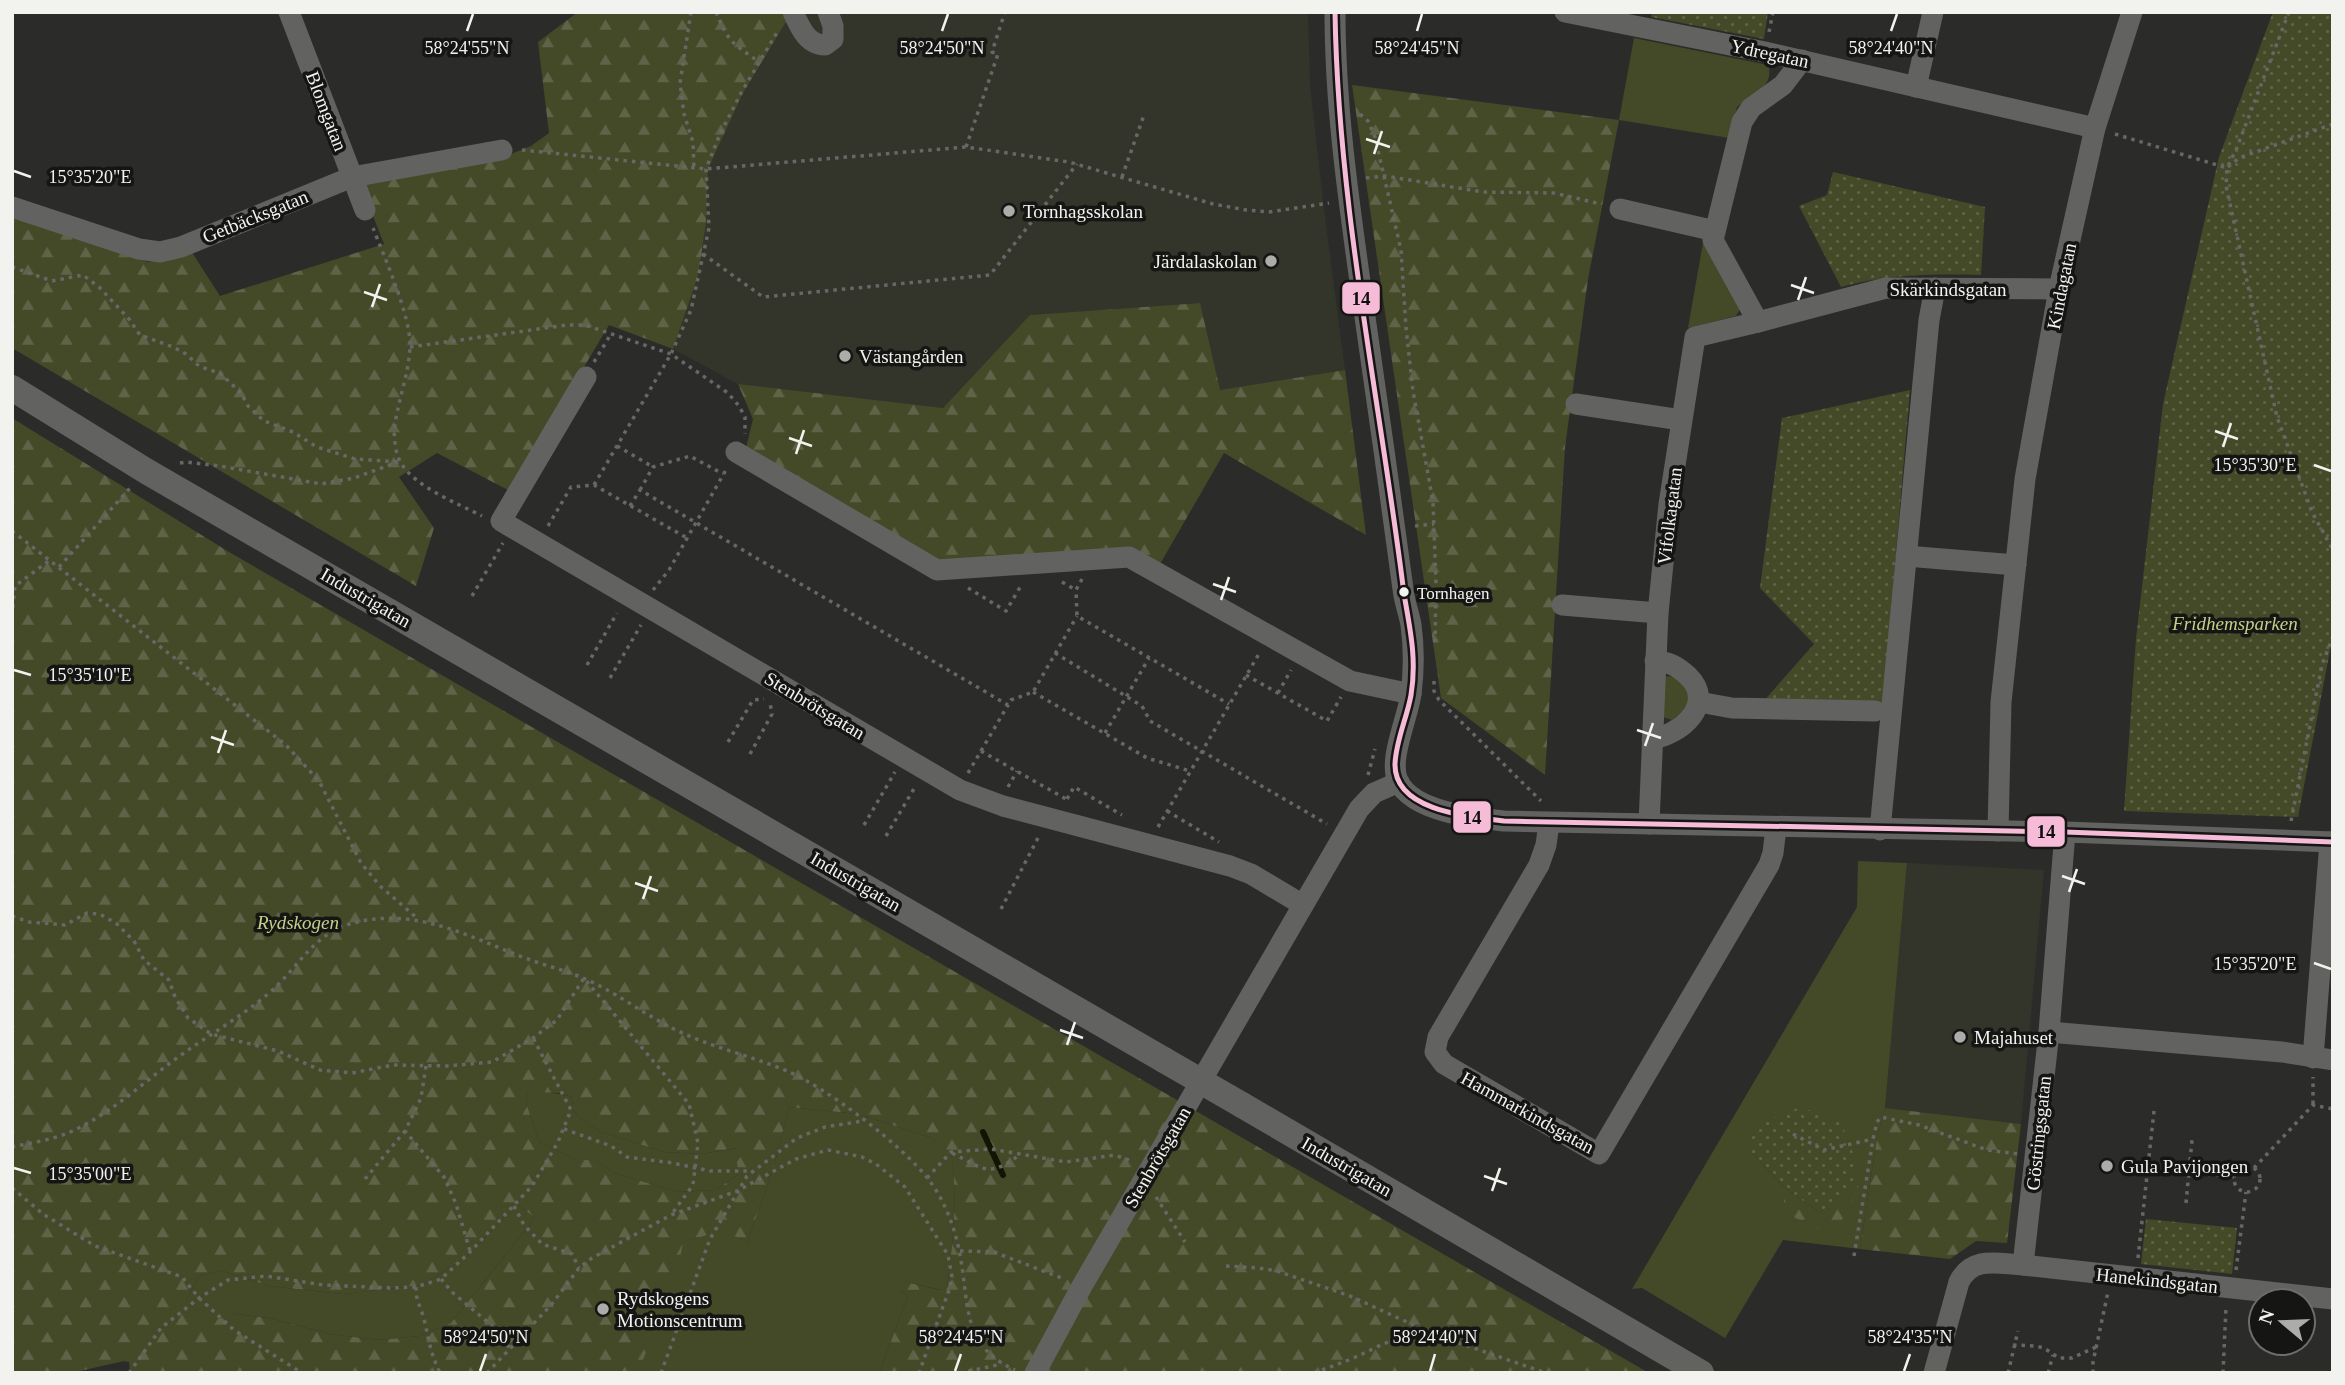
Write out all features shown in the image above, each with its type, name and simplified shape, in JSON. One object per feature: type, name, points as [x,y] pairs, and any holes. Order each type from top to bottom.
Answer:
[{"type":"main road","name":"Industrigatan","points":[[12,388],[146,471],[1701,1373]]},
{"type":"street","name":"Blomgatan","points":[[289,12],[365,210]]},
{"type":"street","points":[[788,17],[807,38],[819,46],[825,46],[834,33],[828,12]]},
{"type":"street","points":[[1335,12],[1338,108],[1348,200],[1403,592],[1411,624],[1411,694],[1396,756],[1395,768],[1399,782],[1416,799],[1457,814],[1504,821],[1548,815],[1648,824],[2066,832],[2331,842],[2323,1059],[2281,1052],[2049,1032]]},
{"type":"street","name":"Ydregatan","points":[[1565,12],[1639,19],[2095,128]]},
{"type":"street","points":[[1916,87],[1933,12]]},
{"type":"street","name":"Kindagatan","points":[[1998,831],[2001,702],[2025,479],[2059,289],[2095,128],[2132,12]]},
{"type":"street","points":[[1758,321],[1713,240],[1742,122],[1751,107],[1783,85],[1802,60]]},
{"type":"street","name":"Getbäcksgatan","points":[[12,207],[139,249],[160,252],[181,247],[352,177],[502,150]]},
{"type":"street","points":[[1620,209],[1715,231]]},
{"type":"street","points":[[1880,830],[1929,320],[1935,288]]},
{"type":"street","name":"Skärkindsgatan","points":[[1758,321],[1875,290],[2059,289]]},
{"type":"street","name":"Vifolkagatan","points":[[1648,824],[1658,613],[1669,504],[1695,337],[1758,321]]},
{"type":"street","points":[[507,525],[586,377]]},
{"type":"street","points":[[1576,404],[1681,420]]},
{"type":"street","points":[[737,452],[937,570],[1122,556],[1135,558],[1350,681],[1411,694]]},
{"type":"street","name":"Stenbrötsgatan","points":[[507,525],[925,771],[983,800],[1230,866],[1251,874],[1303,905]]},
{"type":"street","points":[[1906,556],[2015,565]]},
{"type":"street","points":[[1562,606],[1658,613]]},
{"type":"street","points":[[1652,739],[1670,735],[1692,716],[1699,702],[1699,690],[1685,674],[1670,662],[1655,661]]},
{"type":"street","points":[[1699,702],[1732,708],[1875,711]]},
{"type":"street","name":"Stenbrötsgatan","points":[[1034,1373],[1344,834],[1367,798],[1399,782]]},
{"type":"street","name":"Hammarkindsgatan","points":[[1548,815],[1546,845],[1539,865],[1438,1037],[1435,1052],[1444,1064],[1599,1154],[1769,865],[1776,828]]},
{"type":"street","name":"Göstringsgatan","points":[[2023,1265],[2049,1032],[2066,832]]},
{"type":"street","name":"Hanekindsgatan","points":[[1934,1373],[1962,1275],[1983,1262],[2333,1299]]},
{"type":"path","points":[[691,12],[680,83],[684,114],[693,142],[694,169]]},
{"type":"path","points":[[716,12],[723,30],[733,44],[760,62]]},
{"type":"path","points":[[966,148],[998,54],[992,52],[1005,12]]},
{"type":"path","points":[[2289,12],[2227,168],[2226,186],[2277,417],[2312,512],[2333,550]]},
{"type":"path","points":[[594,485],[671,354],[691,310],[709,228],[706,169],[719,134],[788,17]]},
{"type":"path","points":[[1338,108],[1353,110],[1368,121],[1375,136],[1401,250],[1413,391],[1433,502],[1436,584],[1434,652]]},
{"type":"path","points":[[1122,177],[1144,115]]},
{"type":"path","points":[[2227,168],[2239,158],[2333,124]]},
{"type":"path","points":[[2095,128],[2227,168]]},
{"type":"path","points":[[502,150],[706,169],[966,148],[1020,153],[1077,164],[1213,204],[1269,212],[1348,200]]},
{"type":"path","points":[[703,254],[763,297],[990,275],[1077,164]]},
{"type":"path","points":[[1385,176],[1483,191],[1553,193],[1620,209]]},
{"type":"path","points":[[365,210],[405,316],[410,347],[394,431],[400,462],[414,478],[443,496],[484,517],[507,525],[472,596]]},
{"type":"path","points":[[12,267],[52,281],[83,275],[99,287],[140,335],[173,347],[199,366],[221,374],[264,421],[293,432],[317,447],[355,459],[400,462]]},
{"type":"path","points":[[410,347],[567,325],[585,325],[671,354],[728,393],[739,406],[747,430],[669,570],[587,665]]},
{"type":"path","points":[[586,377],[611,334]]},
{"type":"path","points":[[617,446],[653,467]]},
{"type":"path","points":[[630,506],[653,467],[690,456],[723,474]]},
{"type":"path","points":[[59,567],[146,471],[186,462],[321,484],[354,478],[400,462]]},
{"type":"path","points":[[538,543],[571,487],[594,485],[687,538]]},
{"type":"path","points":[[640,490],[1008,705]]},
{"type":"path","points":[[12,531],[286,745],[320,781],[361,863],[380,886],[418,919]]},
{"type":"path","points":[[960,789],[1011,700],[1033,692],[1077,616],[1076,590],[1094,558]]},
{"type":"path","points":[[12,616],[15,586],[50,560]]},
{"type":"path","points":[[610,678],[641,602]]},
{"type":"path","points":[[1077,616],[1229,704]]},
{"type":"path","points":[[1149,843],[1270,635]]},
{"type":"path","points":[[2288,840],[2322,665],[2333,636]]},
{"type":"path","points":[[1055,653],[1142,706],[1150,721],[1344,834]]},
{"type":"path","points":[[1278,693],[1301,653]]},
{"type":"path","points":[[1105,733],[1149,658]]},
{"type":"path","points":[[1246,675],[1327,721],[1350,681]]},
{"type":"path","points":[[1434,678],[1434,691],[1439,700],[1548,815]]},
{"type":"path","points":[[1033,692],[1147,758],[1190,771]]},
{"type":"path","points":[[728,742],[753,700],[767,700],[772,708],[772,715],[750,754]]},
{"type":"path","points":[[981,751],[1066,799]]},
{"type":"path","points":[[864,825],[903,758]]},
{"type":"path","points":[[886,836],[925,771]]},
{"type":"path","points":[[1001,908],[1050,818],[1074,787],[1131,821]]},
{"type":"path","points":[[1167,811],[1238,853],[1230,866]]},
{"type":"path","points":[[12,916],[29,922],[65,925],[87,913],[100,914],[117,924],[134,941],[144,960],[169,980],[175,997],[188,1017],[211,1034],[278,1051],[320,1070],[352,1073],[393,1066],[492,1062],[557,1020],[584,978]]},
{"type":"path","points":[[12,1147],[65,1135],[94,1121],[211,1034],[251,1008],[272,991],[309,949],[327,934],[342,926],[361,921],[418,919],[584,978],[674,1029],[735,1054],[786,1070],[830,1096],[888,1139],[928,1178],[950,1218],[960,1251],[970,1322],[979,1341],[1002,1364],[1020,1373]]},
{"type":"path","points":[[584,978],[689,1104],[698,1143],[693,1185],[671,1215]]},
{"type":"path","points":[[129,1373],[161,1328],[198,1298],[228,1280],[265,1276],[357,1287],[416,1287],[441,1279],[532,1186],[564,1129],[570,1110],[533,1038]]},
{"type":"path","points":[[2254,1168],[2313,1105],[2323,1059]]},
{"type":"path","points":[[365,1179],[405,1130],[421,1098],[426,1066]]},
{"type":"path","points":[[2313,1105],[2333,1110]]},
{"type":"path","points":[[2136,1278],[2154,1111]]},
{"type":"path","points":[[1854,1256],[1873,1139],[1881,1117],[1919,1125],[1987,1150],[2036,1156]]},
{"type":"path","points":[[661,1373],[710,1239],[737,1191],[752,1171],[797,1138],[825,1127],[863,1121]]},
{"type":"path","points":[[564,1129],[611,1146],[627,1157],[710,1171],[752,1171]]},
{"type":"path","points":[[405,1130],[444,1177],[456,1204],[470,1252]]},
{"type":"path","points":[[1793,1133],[1824,1150],[1873,1139]]},
{"type":"path","points":[[2186,1203],[2192,1140]]},
{"type":"path","points":[[928,1178],[951,1152],[991,1149],[1066,1162],[1115,1155],[1146,1176],[1185,1242]]},
{"type":"path","points":[[487,1373],[552,1304],[579,1268],[592,1258],[671,1215],[737,1191],[796,1159],[828,1150],[862,1157],[876,1164],[905,1187],[942,1243],[951,1265],[950,1290],[919,1373]]},
{"type":"path","points":[[951,1152],[985,1169],[1000,1169],[1021,1154]]},
{"type":"path","points":[[2242,1167],[2254,1168],[2259,1175],[2259,1183],[2254,1190],[2246,1192],[2237,1187],[2234,1177],[2242,1167]]},
{"type":"path","points":[[2148,1168],[2234,1177]]},
{"type":"path","points":[[12,1188],[43,1214],[95,1246],[181,1277],[198,1298],[234,1330],[302,1373]]},
{"type":"path","points":[[2223,1373],[2226,1347],[2224,1317],[2234,1288],[2246,1192]]},
{"type":"path","points":[[514,1206],[532,1236],[542,1244],[572,1254],[579,1268]]},
{"type":"path","points":[[960,1251],[994,1252],[1082,1286]]},
{"type":"path","points":[[1226,1266],[1278,1271],[1350,1296],[1436,1335],[1546,1373]]},
{"type":"path","points":[[441,1279],[452,1292],[491,1325],[510,1348]]},
{"type":"path","points":[[416,1287],[415,1294],[424,1320],[429,1350],[440,1373]]},
{"type":"path","points":[[2094,1373],[2106,1307]]},
{"type":"path","points":[[2008,1373],[2018,1331]]},
{"type":"path","points":[[1314,1373],[1351,1360],[1397,1338],[1418,1334],[1436,1335]]},
{"type":"path","points":[[2014,1346],[2036,1346],[2044,1348],[2053,1356],[2072,1358],[2097,1347]]},
{"type":"path","points":[[2048,1373],[2053,1356]]},
{"type":"path","points":[[960,1373],[1002,1364]]},
{"type":"path","points":[[291,1365],[292,1373]]},
{"type":"shaded area","name":"Tornhagsskolan","points":[[792,12],[1308,12],[1310,85],[1345,370],[1219,391],[1199,303],[1030,315],[943,408],[738,384],[673,349],[698,276],[706,223],[708,169],[743,93]]},
{"type":"shaded area","name":"Majahuset","points":[[1907,863],[2044,870],[2021,1124],[1885,1108]]},
{"type":"green space","points":[[578,12],[792,12],[743,93],[708,169],[706,223],[698,276],[673,349],[609,325],[510,491],[437,453],[399,477],[434,528],[416,586],[12,348],[12,216],[148,262],[170,260],[191,251],[220,296],[384,244],[360,183],[501,158],[531,146],[549,133],[538,42]]},
{"type":"green space","points":[[1652,12],[1768,12],[1764,39],[1651,17]]},
{"type":"green space","name":"Fridhemsparken","points":[[2273,12],[2333,12],[2333,635],[2298,817],[2124,811],[2136,639],[2163,404],[2219,157]]},
{"type":"green space","points":[[1634,38],[1763,64],[1769,67],[1768,81],[1760,91],[1737,107],[1729,138],[1619,120]]},
{"type":"green space","points":[[1352,85],[1619,120],[1588,279],[1565,447],[1545,775],[1441,698]]},
{"type":"green space","points":[[1833,172],[1985,207],[1981,275],[1893,277],[1841,287],[1799,206],[1827,195]]},
{"type":"green space","points":[[1704,237],[1740,309],[1736,316],[1688,328]]},
{"type":"green space","points":[[1200,303],[1220,390],[1345,370],[1366,535],[1224,453],[1160,564],[943,563],[746,448],[753,419],[738,384],[943,408],[1030,315]]},
{"type":"green space","points":[[1910,390],[1883,703],[1762,703],[1814,644],[1760,588],[1782,418]]},
{"type":"green space","name":"Rydskogen","points":[[12,418],[229,552],[1649,1373],[879,1373],[908,1296],[899,1289],[910,1283],[940,1290],[947,1288],[953,1237],[951,1153],[929,1137],[858,1114],[789,1107],[774,1166],[747,1243],[723,1234],[683,1242],[678,1269],[638,1373],[130,1373],[129,1362],[124,1361],[71,1373],[12,1373]],"holes":[[[528,1092],[559,1093],[573,1097],[572,1109],[581,1119],[601,1132],[664,1152],[701,1154],[736,1148],[738,1175],[715,1190],[678,1192],[614,1173],[596,1160],[577,1160],[540,1143],[526,1103]],[[517,1204],[535,1218],[451,1323],[420,1336],[378,1340],[330,1334],[269,1318],[237,1314],[207,1322],[186,1300],[199,1276],[223,1271],[269,1286],[343,1294],[423,1285],[470,1254]]]},
{"type":"green space","points":[[1665,677],[1680,681],[1688,696],[1687,705],[1672,720],[1662,717]]},
{"type":"green space","points":[[1858,861],[1907,863],[1885,1108],[1877,1138],[1860,1249],[1783,1240],[1725,1338],[1642,1288],[1632,1289],[1857,907]],"holes":[[[1752,1153],[1842,1220],[1785,1213],[1784,1187]]]},
{"type":"green space","points":[[528,1091],[573,1097],[572,1109],[581,1119],[601,1132],[664,1152],[701,1154],[737,1148],[738,1175],[715,1190],[678,1192],[614,1173],[596,1160],[577,1160],[540,1143],[526,1103]]},
{"type":"green space","points":[[789,1107],[858,1114],[929,1137],[951,1152],[953,1237],[947,1288],[941,1290],[910,1283],[900,1290],[908,1296],[879,1373],[535,1373],[579,1268],[716,1233],[735,1234],[747,1243],[774,1166]]},
{"type":"green space","points":[[1800,1107],[1841,1122],[1854,1156],[1858,1188],[1842,1194],[1820,1213],[1784,1187],[1752,1153],[1748,1134],[1776,1117]]},
{"type":"green space","points":[[1885,1108],[2021,1124],[2007,1243],[1976,1241],[1950,1259],[1860,1249],[1877,1138]]},
{"type":"green space","points":[[1784,1187],[1820,1213],[1842,1194],[1858,1188],[1842,1220],[1818,1228],[1784,1213]]},
{"type":"green space","points":[[517,1204],[535,1218],[451,1323],[420,1336],[378,1340],[330,1334],[269,1318],[237,1314],[207,1323],[186,1300],[199,1276],[223,1271],[269,1286],[342,1294],[423,1285],[470,1254]]},
{"type":"green space","points":[[2146,1219],[2237,1228],[2232,1274],[2141,1264]]},
{"type":"waterway","points":[[983,1132],[1003,1175]]},
{"type":"transit line","name":"14","points":[[1335,12],[1338,85],[1352,231],[1412,644],[1411,695],[1397,746],[1395,764],[1398,780],[1407,792],[1436,809],[1504,821],[2065,832],[2333,842]]},
{"type":"place","name":"Tornhagsskolan","points":[[1009,211]]},
{"type":"place","name":"Järdalaskolan","points":[[1271,261]]},
{"type":"place","name":"Västangården","points":[[845,356]]},
{"type":"place","name":"Tornhagen","points":[[1404,592]]},
{"type":"place","name":"Majahuset","points":[[1960,1037]]},
{"type":"place","name":"Gula Pavijongen","points":[[2107,1166]]},
{"type":"place","name":"Rydskogens Motionscentrum","points":[[603,1309]]}]
